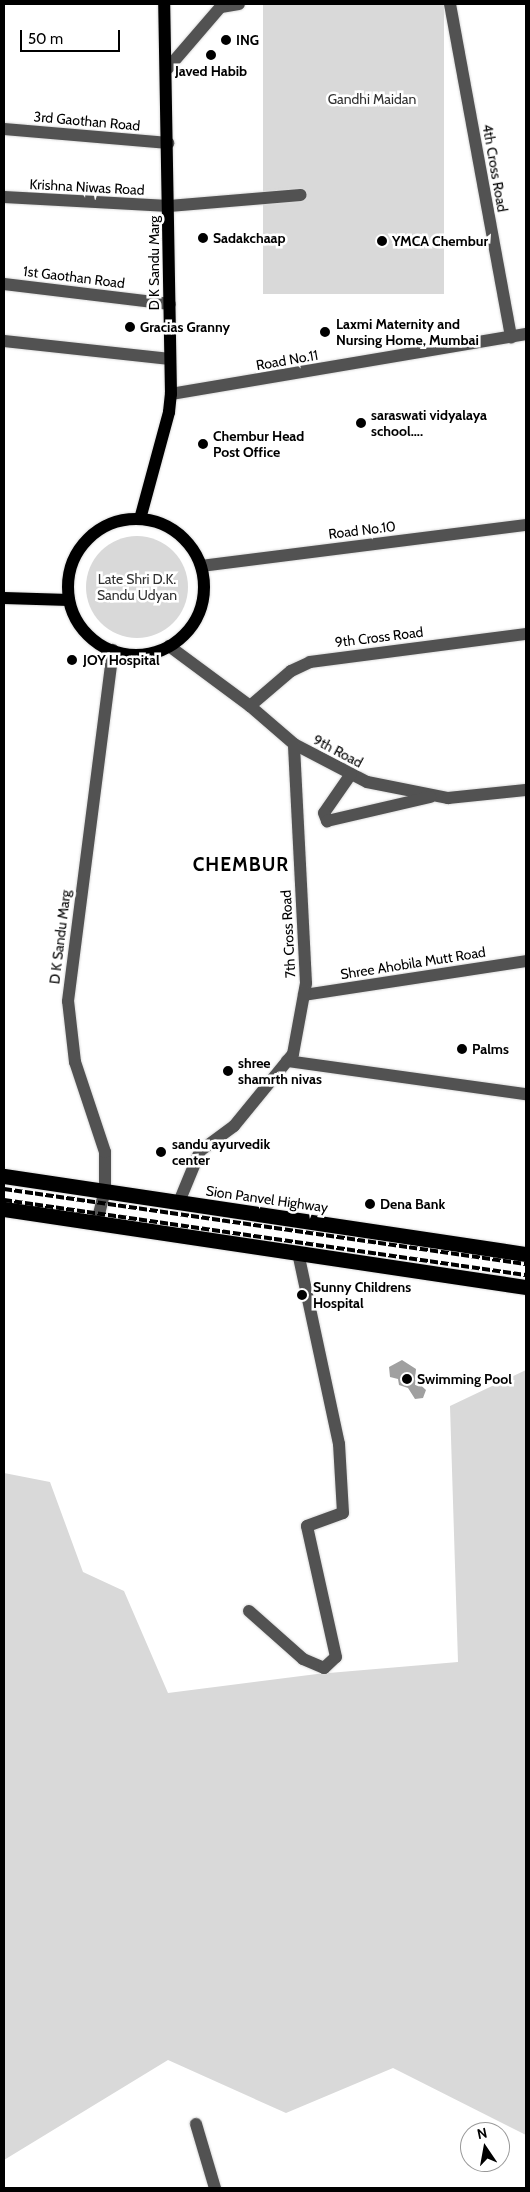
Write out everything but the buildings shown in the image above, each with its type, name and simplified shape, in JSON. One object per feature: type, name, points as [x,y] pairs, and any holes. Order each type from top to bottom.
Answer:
[{"type":"highway","name":"Sion Panvel Highway","points":[[4,1176],[526,1254]]},
{"type":"highway","points":[[4,1209],[526,1287]]},
{"type":"main road","name":"D K Sandu Marg","points":[[140,519],[170,412],[168,68],[164,4]]},
{"type":"main road","points":[[140,519],[160,523],[178,533],[192,548],[201,566],[204,589],[200,612],[187,632],[169,646],[151,653],[132,654],[113,650],[84,630],[69,600],[68,580],[72,566],[85,542],[108,526],[140,519]]},
{"type":"main road","points":[[4,598],[69,600]]},
{"type":"street","points":[[168,68],[222,6],[239,4]]},
{"type":"street","name":"4th Cross Road","points":[[450,4],[511,337]]},
{"type":"street","name":"3rd Gaothan Road","points":[[4,129],[168,143]]},
{"type":"street","name":"Krishna Niwas Road","points":[[4,197],[169,206],[301,195]]},
{"type":"street","name":"1st Gaothan Road","points":[[4,284],[170,304]]},
{"type":"street","name":"Road No.11","points":[[170,394],[526,334]]},
{"type":"street","points":[[4,341],[170,359]]},
{"type":"street","name":"Road No.10","points":[[201,566],[526,525]]},
{"type":"street","name":"9th Cross Road","points":[[250,706],[291,671],[310,662],[526,634]]},
{"type":"street","name":"9th Road","points":[[169,646],[250,706],[294,744],[367,782],[448,798],[526,790]]},
{"type":"street","name":"D K Sandu Marg","points":[[97,1222],[105,1190],[105,1152],[75,1062],[68,1000],[113,650]]},
{"type":"street","name":"7th Cross Road","points":[[179,1202],[200,1151],[234,1126],[293,1054],[306,983],[294,744]]},
{"type":"street","points":[[350,774],[324,813],[327,821],[435,795]]},
{"type":"street","name":"Shree Ahobila Mutt Road","points":[[304,995],[526,961]]},
{"type":"street","points":[[287,1060],[526,1094]]},
{"type":"street","points":[[249,1610],[303,1658],[324,1668],[336,1657],[307,1526],[343,1513],[339,1444],[298,1253]]},
{"type":"street","points":[[196,2124],[215,2188]]},
{"type":"green space","name":"Gandhi Maidan","points":[[263,4],[444,4],[444,294],[263,294]]},
{"type":"green space","name":"Late Shri D.K. Sandu Udyan","points":[[137,536],[157,540],[173,551],[184,567],[188,587],[184,607],[173,623],[157,634],[137,638],[117,634],[101,623],[90,607],[86,587],[90,567],[101,551],[117,540]]},
{"type":"green space","points":[[526,1370],[526,2135],[510,2127],[510,2122],[500,2122],[393,2068],[286,2113],[168,2060],[4,2160],[4,1473],[50,1482],[83,1572],[124,1591],[168,1693],[317,1674],[458,1662],[450,1406]]},
{"type":"shaded area","name":"Swimming Pool","points":[[402,1360],[416,1369],[415,1380],[426,1390],[423,1398],[415,1399],[408,1388],[399,1385],[398,1379],[390,1377],[389,1367]]},
{"type":"railway","points":[[4,1189],[526,1264]]},
{"type":"railway","points":[[4,1200],[526,1275]]},
{"type":"place","name":"ING","points":[[226,40]]},
{"type":"place","name":"Javed Habib","points":[[211,55]]},
{"type":"place","name":"Sadakchaap","points":[[203,238]]},
{"type":"place","name":"YMCA Chembur","points":[[382,241]]},
{"type":"place","name":"Gracias Granny","points":[[130,327]]},
{"type":"place","name":"Laxmi Maternity and Nursing Home, Mumbai","points":[[325,332]]},
{"type":"place","name":"saraswati vidyalaya school....","points":[[361,423]]},
{"type":"place","name":"Chembur Head Post Office","points":[[203,444]]},
{"type":"place","name":"JOY Hospital","points":[[72,660]]},
{"type":"place","name":"Palms","points":[[462,1049]]},
{"type":"place","name":"shree shamrth nivas","points":[[228,1071]]},
{"type":"place","name":"sandu ayurvedik center","points":[[161,1152]]},
{"type":"place","name":"Dena Bank","points":[[370,1204]]},
{"type":"place","name":"Sunny Childrens Hospital","points":[[302,1295]]},
{"type":"place","name":"Swimming Pool","points":[[407,1379]]},
{"type":"district","name":"CHEMBUR","points":[[241,865]]}]
